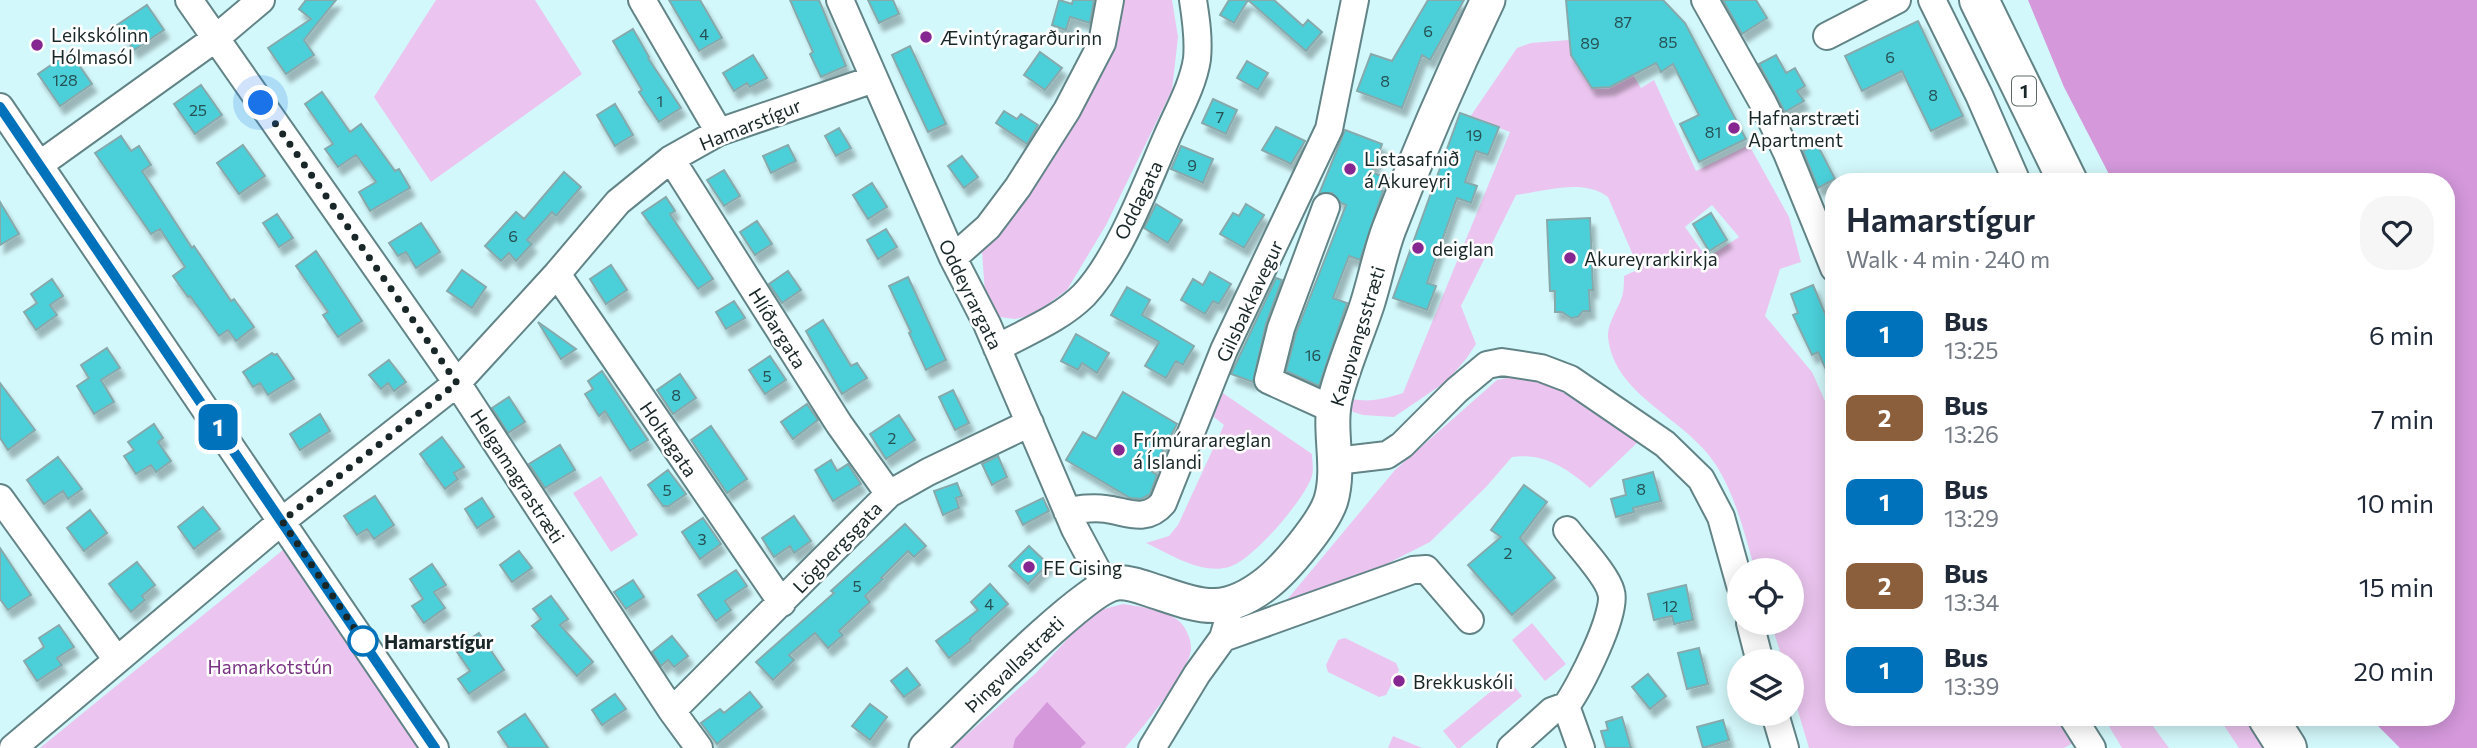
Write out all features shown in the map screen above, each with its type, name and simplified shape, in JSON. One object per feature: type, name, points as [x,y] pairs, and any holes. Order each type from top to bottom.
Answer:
[{"type":"highway","name":"1","points":[[1979,0],[2064,173]]},
{"type":"highway","points":[[2273,726],[2287,748]]},
{"type":"highway","points":[[2297,726],[2309,748]]},
{"type":"main road","name":"Kaupvangsstræti","points":[[1227,605],[1252,594],[1286,566],[1331,501],[1336,461],[1332,409],[1367,305],[1388,231],[1456,66],[1488,0]]},
{"type":"main road","points":[[1106,587],[1117,583],[1138,586],[1186,602],[1215,607],[1227,605]]},
{"type":"main road","name":"Þingvallastræti","points":[[926,748],[1064,617],[1106,587]]},
{"type":"street","name":"Helgamagrastræti","points":[[189,0],[457,383],[671,711],[699,748]]},
{"type":"street","points":[[39,164],[216,38],[261,0]]},
{"type":"street","points":[[642,0],[719,132]]},
{"type":"street","name":"Oddeyrargata","points":[[839,0],[953,258],[997,348],[1067,511],[1106,587]]},
{"type":"street","points":[[953,258],[988,227],[1018,187],[1067,110],[1101,43],[1110,0]]},
{"type":"street","name":"Oddagata","points":[[997,348],[1064,312],[1085,294],[1112,253],[1134,213],[1189,87],[1197,59],[1193,0]]},
{"type":"street","name":"Gilsbakkavegur","points":[[1067,511],[1108,509],[1138,516],[1148,515],[1163,503],[1224,350],[1329,129],[1354,0]]},
{"type":"street","points":[[1705,0],[1824,215]]},
{"type":"street","points":[[1827,36],[1896,0]]},
{"type":"street","points":[[1932,0],[1979,94],[2013,173]]},
{"type":"street","name":"Hamarstígur","points":[[13,748],[282,521],[457,383],[557,274],[618,202],[671,159],[719,132],[874,79]]},
{"type":"street","points":[[0,107],[435,748]]},
{"type":"street","name":"Hlíðargata","points":[[671,159],[839,424],[889,494]]},
{"type":"street","points":[[1326,207],[1280,328],[1268,380],[1332,409]]},
{"type":"street","name":"Holtagata","points":[[557,274],[782,603]]},
{"type":"street","points":[[1336,461],[1387,455],[1402,445],[1457,390],[1487,365],[1502,362],[1541,369],[1570,379],[1665,444],[1701,479],[1721,517],[1732,558]]},
{"type":"street","name":"Lögbergsgata","points":[[671,711],[889,494],[928,472],[1030,423]]},
{"type":"street","points":[[0,498],[117,660]]},
{"type":"street","points":[[1511,748],[1552,711],[1566,706],[1575,694],[1593,657],[1612,600],[1611,592],[1600,573],[1567,530]]},
{"type":"street","points":[[1223,638],[1413,570],[1426,569],[1470,620]]},
{"type":"street","points":[[1152,748],[1197,674],[1223,638],[1229,619],[1227,605]]},
{"type":"street","points":[[1566,706],[1581,748]]},
{"type":"street","points":[[1779,726],[1785,748]]},
{"type":"street","points":[[2078,726],[2092,748]]},
{"type":"green space","points":[[436,0],[535,0],[582,74],[431,182],[374,97]]},
{"type":"green space","points":[[1118,0],[1172,0],[1178,37],[1172,90],[1106,225],[1067,290],[1033,315],[1015,319],[1000,317],[991,307],[985,293],[982,251]]},
{"type":"green space","points":[[1569,40],[1571,55],[1592,88],[1610,87],[1633,75],[1641,88],[1654,80],[1696,171],[1749,145],[1789,217],[1801,262],[1780,269],[1765,316],[1812,372],[1825,401],[1825,726],[2065,726],[2075,742],[2064,748],[1809,748],[1802,726],[1804,649],[1779,649],[1775,635],[1804,635],[1804,558],[1752,558],[1734,503],[1716,465],[1703,448],[1653,406],[1623,376],[1613,358],[1608,332],[1622,297],[1624,276],[1639,269],[1608,197],[1598,191],[1564,187],[1516,195],[1461,306],[1476,344],[1466,359],[1447,381],[1394,417],[1353,412],[1350,405],[1353,399],[1372,400],[1403,393],[1510,132],[1470,117],[1517,48],[1531,43]],"holes":[[[1712,205],[1739,237],[1707,258],[1685,227]]]},
{"type":"green space","points":[[1523,375],[1542,376],[1639,441],[1590,488],[1554,463],[1535,457],[1512,457],[1486,487],[1430,542],[1363,576],[1286,601],[1395,470],[1497,380]]},
{"type":"green space","points":[[1217,389],[1312,454],[1313,468],[1312,476],[1299,499],[1264,542],[1239,562],[1218,569],[1197,566],[1146,543],[1169,536],[1178,525],[1224,425],[1206,411]]},
{"type":"green space","points":[[601,476],[638,535],[611,552],[573,493]]},
{"type":"green space","name":"Hamarkotstún","points":[[289,545],[419,748],[40,748]]},
{"type":"green space","points":[[1123,604],[1152,609],[1173,617],[1184,627],[1191,646],[1188,660],[1173,686],[1125,748],[952,748],[1036,673],[1086,619],[1100,610]]},
{"type":"green space","points":[[1532,623],[1566,664],[1545,681],[1512,640]]},
{"type":"green space","points":[[1345,638],[1396,663],[1399,670],[1386,695],[1379,697],[1328,672],[1326,665],[1338,640]]},
{"type":"green space","points":[[1507,678],[1522,696],[1457,748],[1443,731]]},
{"type":"green space","points":[[2109,726],[2153,726],[2169,748],[2122,748]]},
{"type":"green space","points":[[2224,726],[2260,726],[2274,748],[2239,748]]},
{"type":"green space","points":[[1393,736],[1422,748],[1388,748]]},
{"type":"shaded area","points":[[2028,0],[2477,0],[2477,748],[2400,748],[2378,726],[2455,726],[2455,173],[2108,173],[2064,87]]},
{"type":"shaded area","points":[[1047,702],[1086,743],[1080,748],[1013,748],[1015,739]]},
{"type":"building","points":[[306,0],[336,0],[304,40],[314,55],[286,74],[268,48],[311,19],[299,9]]},
{"type":"building","points":[[669,0],[700,0],[722,38],[699,51]]},
{"type":"building","points":[[790,0],[819,0],[846,66],[821,77]]},
{"type":"building","points":[[868,0],[893,0],[899,14],[879,23]]},
{"type":"building","points":[[1059,0],[1072,4],[1073,0],[1094,0],[1090,23],[1070,17],[1066,30],[1052,25]]},
{"type":"building","points":[[1229,0],[1248,0],[1234,23],[1220,15]]},
{"type":"building","points":[[1248,0],[1274,0],[1303,26],[1308,20],[1322,32],[1306,51]]},
{"type":"building","points":[[1428,0],[1464,0],[1430,60],[1422,55],[1402,108],[1357,91],[1371,54],[1392,61]]},
{"type":"building","points":[[1566,0],[1663,0],[1685,23],[1746,139],[1699,162],[1680,124],[1699,115],[1673,64],[1661,72],[1656,63],[1610,87],[1592,88],[1571,55]]},
{"type":"building","points":[[1723,0],[1756,0],[1767,18],[1742,34]]},
{"type":"building","points":[[147,5],[164,30],[134,50],[117,25]]},
{"type":"building","points":[[1918,21],[1963,116],[1931,131],[1902,71],[1862,91],[1845,56]]},
{"type":"building","points":[[633,29],[648,58],[681,108],[659,122],[639,92],[642,90],[613,41]]},
{"type":"building","points":[[910,46],[946,124],[928,132],[892,55]]},
{"type":"building","points":[[70,52],[92,84],[60,106],[38,74]]},
{"type":"building","points":[[1040,52],[1062,68],[1045,90],[1024,75]]},
{"type":"building","points":[[753,55],[767,78],[750,87],[747,83],[734,91],[723,73]]},
{"type":"building","points":[[1776,55],[1786,73],[1795,68],[1805,86],[1797,91],[1804,101],[1785,112],[1759,64]]},
{"type":"building","points":[[1247,61],[1268,73],[1258,90],[1237,78]]},
{"type":"building","points":[[201,85],[222,115],[195,134],[174,104]]},
{"type":"building","points":[[322,92],[350,132],[361,124],[395,171],[399,169],[410,188],[370,211],[359,192],[376,182],[356,155],[338,167],[325,149],[333,144],[305,104]]},
{"type":"building","points":[[1213,99],[1237,110],[1226,134],[1202,123]]},
{"type":"building","points":[[615,104],[633,135],[615,146],[597,115]]},
{"type":"building","points":[[1004,111],[1017,119],[1021,114],[1038,125],[1027,144],[996,123]]},
{"type":"building","points":[[1460,113],[1499,127],[1488,155],[1476,151],[1465,182],[1477,186],[1471,203],[1457,198],[1427,283],[1436,286],[1427,310],[1393,298]]},
{"type":"building","points":[[1276,127],[1305,141],[1291,164],[1262,150]]},
{"type":"building","points":[[839,128],[851,148],[836,156],[825,136]]},
{"type":"building","points":[[1345,130],[1382,144],[1372,172],[1381,176],[1376,188],[1383,191],[1360,260],[1349,256],[1333,298],[1347,303],[1319,386],[1286,371],[1296,333],[1346,205],[1332,193],[1319,194]]},
{"type":"building","points":[[121,136],[131,151],[139,146],[151,165],[142,171],[192,248],[194,246],[231,301],[234,299],[254,327],[236,341],[228,330],[219,336],[190,296],[188,297],[173,276],[185,267],[160,229],[151,234],[95,153]]},
{"type":"building","points":[[1817,144],[1832,173],[1825,173],[1825,184],[1818,188],[1803,151]]},
{"type":"building","points":[[243,145],[265,176],[239,194],[217,163]]},
{"type":"building","points":[[788,145],[796,161],[771,173],[763,156]]},
{"type":"building","points":[[1181,146],[1213,159],[1203,183],[1171,169]]},
{"type":"building","points":[[962,156],[978,177],[964,188],[948,166]]},
{"type":"building","points":[[724,170],[740,196],[724,206],[707,180]]},
{"type":"building","points":[[564,172],[581,187],[556,216],[552,212],[527,240],[532,244],[516,261],[509,253],[501,261],[485,246],[516,212],[524,219]]},
{"type":"building","points":[[872,183],[887,207],[868,219],[853,195]]},
{"type":"building","points":[[666,197],[675,211],[670,214],[713,279],[698,289],[642,213]]},
{"type":"building","points":[[0,202],[19,234],[0,245]]},
{"type":"building","points":[[1156,204],[1182,220],[1168,243],[1144,228]]},
{"type":"building","points":[[1246,204],[1264,215],[1244,248],[1220,234],[1233,213],[1239,216]]},
{"type":"building","points":[[1711,213],[1727,240],[1709,251],[1693,224]]},
{"type":"building","points":[[277,214],[293,238],[279,247],[263,223]]},
{"type":"building","name":"Akureyrarkirkja","points":[[1590,218],[1593,290],[1589,290],[1590,311],[1583,311],[1578,317],[1571,318],[1562,312],[1555,312],[1555,291],[1550,291],[1547,220]]},
{"type":"building","points":[[757,221],[772,244],[755,255],[740,232]]},
{"type":"building","points":[[421,223],[440,252],[416,268],[406,252],[398,256],[389,243]]},
{"type":"building","points":[[886,229],[897,247],[878,259],[867,240]]},
{"type":"building","points":[[316,251],[362,321],[338,337],[323,315],[328,312],[296,266]]},
{"type":"building","points":[[611,265],[627,290],[606,304],[590,279]]},
{"type":"building","points":[[462,270],[486,287],[472,308],[447,291]]},
{"type":"building","points":[[788,271],[801,290],[782,303],[769,284]]},
{"type":"building","points":[[1210,272],[1231,284],[1219,304],[1213,301],[1205,314],[1181,300],[1193,279],[1203,285]]},
{"type":"building","points":[[908,277],[946,360],[926,370],[889,286]]},
{"type":"building","points":[[1276,278],[1282,280],[1266,324],[1253,382],[1231,374]]},
{"type":"building","points":[[52,279],[63,296],[50,305],[57,315],[36,330],[24,312],[37,303],[31,294]]},
{"type":"building","points":[[1813,285],[1825,314],[1825,367],[1818,352],[1812,355],[1793,315],[1798,313],[1791,294]]},
{"type":"building","points":[[1127,287],[1150,300],[1142,315],[1194,346],[1183,365],[1176,361],[1166,378],[1145,366],[1159,342],[1111,315]]},
{"type":"building","points":[[734,301],[745,318],[726,329],[716,312]]},
{"type":"building","points":[[823,320],[851,366],[857,363],[867,378],[842,394],[806,331]]},
{"type":"building","points":[[538,322],[576,349],[561,359]]},
{"type":"building","points":[[1076,334],[1109,353],[1097,373],[1082,363],[1078,370],[1061,361]]},
{"type":"building","points":[[107,348],[120,368],[101,380],[114,402],[94,414],[77,386],[89,378],[81,365]]},
{"type":"building","points":[[272,353],[277,354],[294,379],[268,395],[260,383],[253,387],[243,372]]},
{"type":"building","points":[[770,356],[786,380],[765,394],[749,370]]},
{"type":"building","points":[[389,360],[406,382],[394,391],[388,383],[381,389],[369,375]]},
{"type":"building","points":[[602,371],[648,440],[630,451],[605,411],[599,416],[585,394],[593,389],[588,381]]},
{"type":"building","points":[[680,374],[696,398],[673,414],[657,390]]},
{"type":"building","points":[[0,383],[35,430],[8,450],[0,438]]},
{"type":"building","points":[[953,390],[969,423],[955,430],[939,397]]},
{"type":"building","name":"Frímúrarareglan á Íslandi","points":[[1123,392],[1177,424],[1152,472],[1157,475],[1150,494],[1141,499],[1130,498],[1066,460],[1083,432],[1096,439]]},
{"type":"building","points":[[509,397],[525,422],[508,433],[492,408]]},
{"type":"building","points":[[807,404],[818,420],[793,439],[781,422]]},
{"type":"building","points":[[320,414],[330,431],[300,450],[290,434]]},
{"type":"building","points":[[899,415],[915,440],[886,459],[870,434]]},
{"type":"building","points":[[154,424],[163,438],[158,442],[171,461],[156,472],[151,465],[136,474],[124,456],[134,450],[128,442]]},
{"type":"building","points":[[711,426],[747,479],[727,493],[691,440]]},
{"type":"building","points":[[442,437],[464,467],[454,473],[458,479],[445,489],[420,454]]},
{"type":"building","points":[[560,445],[575,470],[545,488],[529,464]]},
{"type":"building","points":[[998,456],[1007,477],[992,485],[982,464]]},
{"type":"building","points":[[58,457],[82,489],[68,499],[63,491],[44,504],[27,480]]},
{"type":"building","points":[[831,460],[837,471],[848,464],[861,484],[833,501],[815,470]]},
{"type":"building","points":[[668,470],[686,494],[669,506],[663,506],[648,485]]},
{"type":"building","points":[[1653,472],[1661,501],[1633,508],[1634,512],[1616,517],[1611,499],[1626,495],[1623,480]]},
{"type":"building","points":[[957,483],[962,496],[956,498],[959,508],[943,515],[934,491]]},
{"type":"building","points":[[1524,485],[1547,502],[1520,538],[1555,578],[1512,615],[1468,565],[1501,537],[1491,530]]},
{"type":"building","points":[[375,496],[394,525],[374,539],[367,529],[357,535],[344,516]]},
{"type":"building","points":[[482,498],[494,517],[477,528],[465,509]]},
{"type":"building","points":[[1043,498],[1049,511],[1023,525],[1016,511]]},
{"type":"building","points":[[203,507],[220,529],[194,549],[178,527]]},
{"type":"building","points":[[90,510],[107,533],[84,551],[67,528]]},
{"type":"building","points":[[794,516],[811,541],[794,553],[790,546],[774,557],[762,538]]},
{"type":"building","points":[[703,518],[721,544],[700,559],[682,532]]},
{"type":"building","points":[[905,524],[926,546],[914,557],[908,551],[881,578],[883,579],[865,596],[870,602],[839,631],[843,635],[828,648],[815,633],[789,655],[794,660],[773,680],[756,662],[834,593],[831,591]]},
{"type":"building","points":[[1029,546],[1048,564],[1028,584],[1009,566]]},
{"type":"building","points":[[0,548],[31,595],[8,610],[0,599]]},
{"type":"building","points":[[519,551],[532,568],[512,582],[500,565]]},
{"type":"building","points":[[137,562],[155,585],[142,596],[145,600],[131,612],[109,584]]},
{"type":"building","points":[[432,564],[446,585],[434,592],[445,608],[424,623],[412,606],[423,599],[410,579]]},
{"type":"building","points":[[736,570],[747,586],[725,601],[731,610],[716,621],[698,595]]},
{"type":"building","points":[[633,580],[644,597],[626,609],[614,592]]},
{"type":"building","points":[[990,584],[1008,604],[970,639],[971,641],[949,658],[936,641],[978,610],[971,602]]},
{"type":"building","points":[[1686,585],[1693,620],[1674,624],[1672,616],[1654,620],[1648,594]]},
{"type":"building","points":[[551,596],[568,619],[560,625],[593,662],[577,676],[532,626],[541,619],[533,609]]},
{"type":"building","points":[[59,625],[74,647],[57,658],[62,665],[37,681],[24,661],[44,647],[39,638]]},
{"type":"building","points":[[479,633],[504,670],[469,694],[458,679],[470,671],[455,649]]},
{"type":"building","points":[[672,636],[688,656],[674,667],[668,660],[661,666],[652,652]]},
{"type":"building","points":[[1699,648],[1708,684],[1687,689],[1678,653]]},
{"type":"building","points":[[907,668],[920,685],[904,697],[891,681]]},
{"type":"building","points":[[1648,674],[1666,696],[1650,709],[1632,687]]},
{"type":"building","points":[[750,692],[762,707],[717,744],[701,723],[720,709],[724,713]]},
{"type":"building","points":[[615,694],[626,709],[602,725],[592,710]]},
{"type":"building","points":[[870,704],[887,717],[870,740],[852,726]]},
{"type":"building","points":[[525,714],[548,748],[509,748],[498,732]]},
{"type":"building","points":[[1622,717],[1631,748],[1606,748],[1601,731],[1608,730],[1606,722]]},
{"type":"building","points":[[1723,720],[1729,740],[1703,748],[1697,727]]},
{"type":"bus line","name":"1","points":[[0,107],[435,748]]},
{"type":"place","name":"Ævintýragarðurinn","points":[[926,37]]},
{"type":"place","name":"Leikskólinn Hólmasól","points":[[37,45]]},
{"type":"place","name":"Hafnarstræti Apartment","points":[[1734,128]]},
{"type":"place","name":"Listasafnið á Akureyri","points":[[1350,169]]},
{"type":"place","name":"deiglan","points":[[1418,248]]},
{"type":"place","name":"Akureyrarkirkja","points":[[1570,258]]},
{"type":"place","name":"Frímúrarareglan á Íslandi","points":[[1119,450]]},
{"type":"place","name":"FE Gising","points":[[1029,567]]},
{"type":"place","name":"Hamarstígur","points":[[363,641]]},
{"type":"place","name":"Brekkuskóli","points":[[1399,681]]},
{"type":"route","points":[[261,103],[457,383],[282,521],[363,641]]}]
